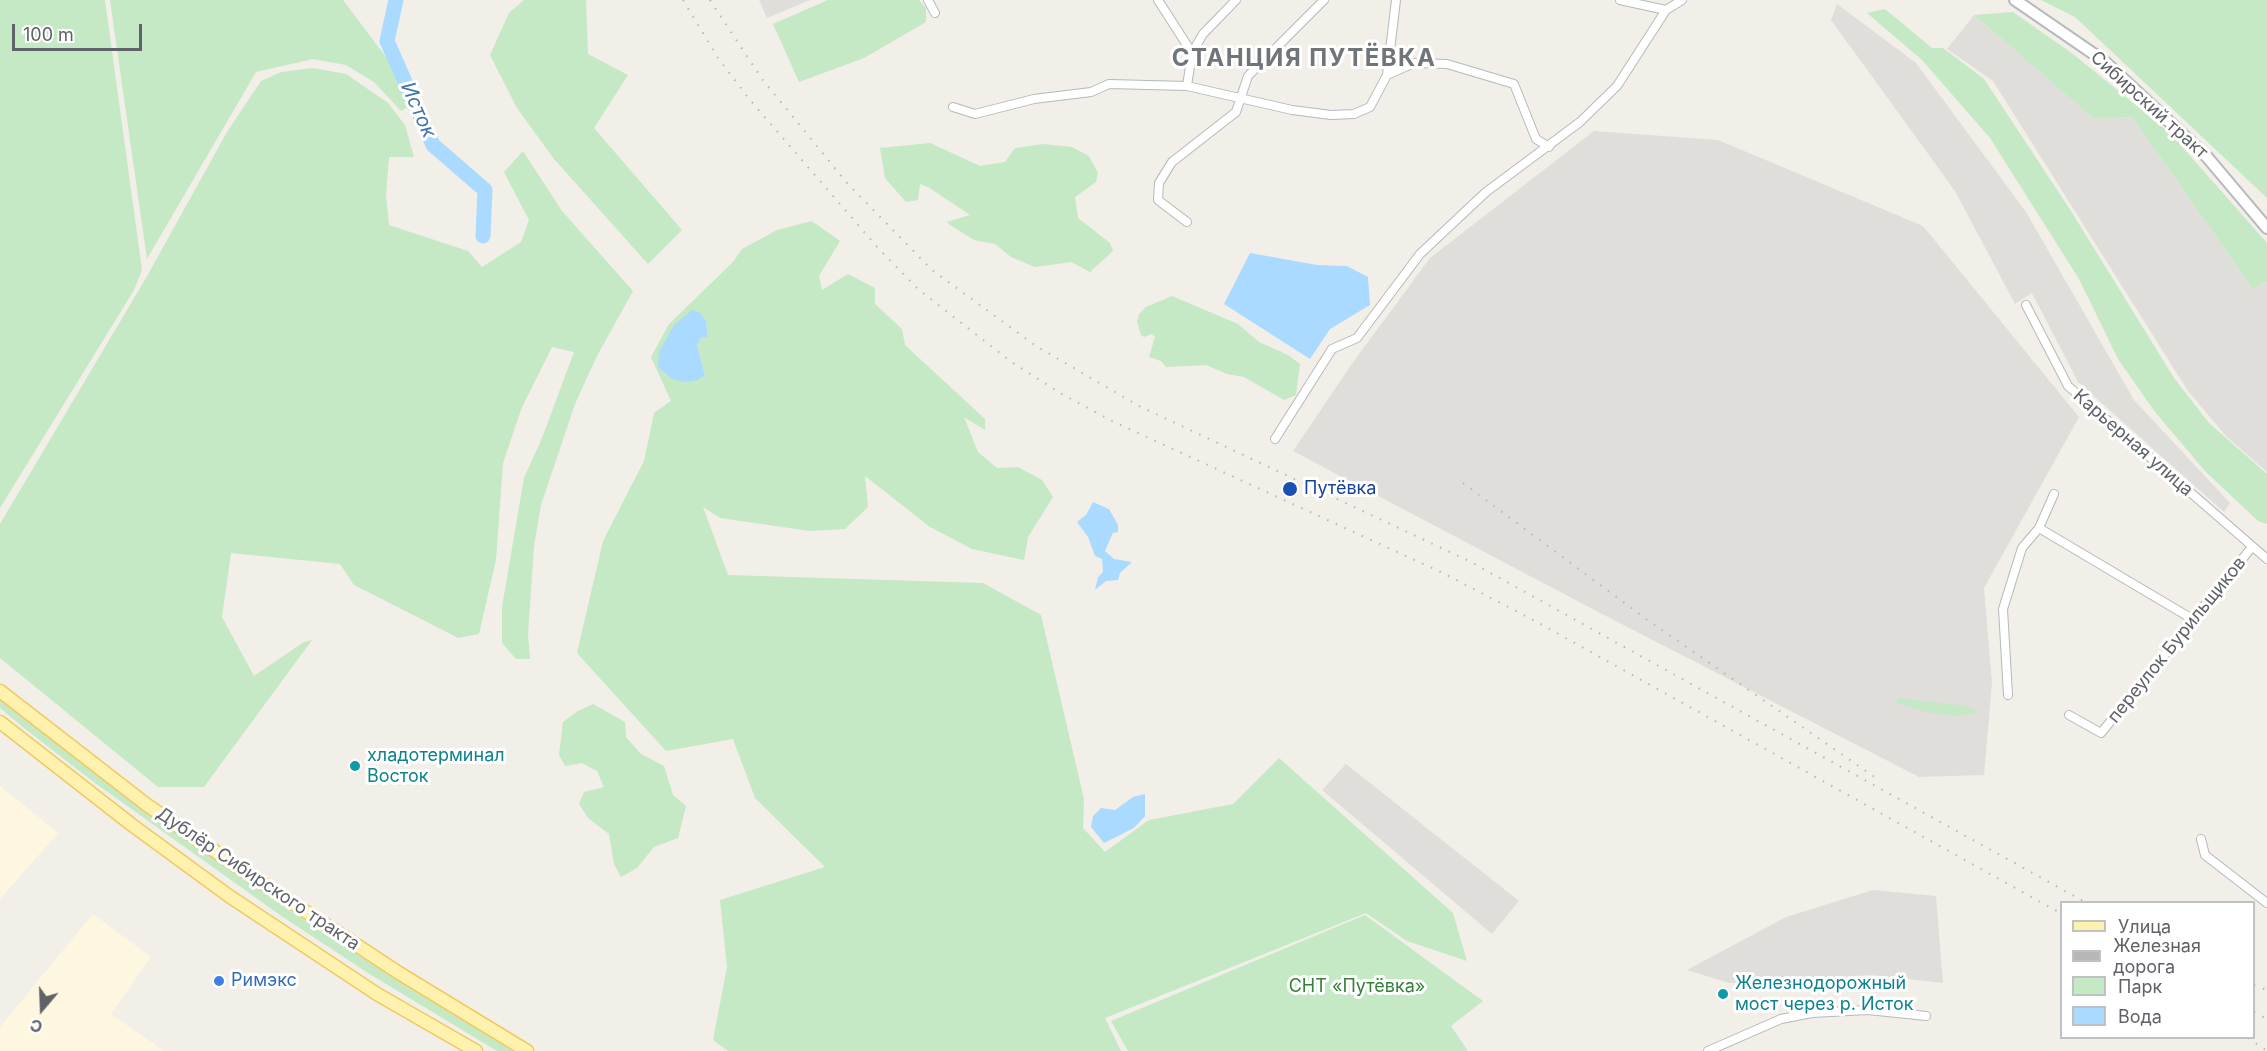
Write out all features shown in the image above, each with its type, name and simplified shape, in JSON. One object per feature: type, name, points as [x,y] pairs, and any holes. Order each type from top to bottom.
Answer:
[{"type":"main road","name":"Сибирский тракт","points":[[2015,0],[2104,61],[2207,157],[2267,228]]},
{"type":"main road","name":"Дублёр Сибирского тракта","points":[[0,691],[147,805],[354,944],[527,1051]]},
{"type":"main road","name":"Дублёр Сибирского тракта","points":[[0,722],[132,825],[229,896],[377,994],[476,1051]]},
{"type":"street","points":[[928,0],[935,13]]},
{"type":"street","points":[[1158,0],[1192,52]]},
{"type":"street","points":[[1187,86],[1192,52],[1203,34],[1236,0]]},
{"type":"street","points":[[1187,222],[1158,200],[1159,183],[1172,162],[1236,112],[1248,76],[1324,0]]},
{"type":"street","points":[[953,107],[975,114],[1034,99],[1091,92],[1108,84],[1187,86],[1292,110],[1331,115],[1354,114],[1370,107],[1387,75],[1396,0]]},
{"type":"street","points":[[1620,0],[1666,10]]},
{"type":"street","points":[[1275,439],[1332,349],[1356,338],[1420,255],[1486,192],[1580,122],[1617,86],[1666,10],[1682,0]]},
{"type":"street","points":[[1387,75],[1414,63],[1447,64],[1514,84],[1536,139],[1549,147]]},
{"type":"street","name":"Карьерная улица","points":[[2026,305],[2068,386],[2267,559]]},
{"type":"street","points":[[2008,695],[2003,609],[2022,548],[2039,528],[2054,494]]},
{"type":"street","points":[[2039,528],[2194,620]]},
{"type":"street","name":"переулок Бурильщиков","points":[[2069,715],[2101,733],[2252,547]]},
{"type":"street","points":[[2201,839],[2205,855],[2267,903]]},
{"type":"street","points":[[1708,1051],[1781,1019],[1812,1013],[1868,1011],[1926,1016]]},
{"type":"shaded area","points":[[759,0],[810,0],[767,18]]},
{"type":"shaded area","points":[[1837,4],[1916,63],[2026,212],[2134,400],[2230,503],[2224,512],[2078,382],[2032,293],[2015,304],[1955,191],[1831,20]]},
{"type":"shaded area","points":[[1974,15],[2094,119],[2132,117],[2253,289],[2267,281],[2267,472],[2226,436],[2188,391],[1993,81],[1947,49]]},
{"type":"shaded area","points":[[1594,131],[1718,140],[1923,226],[2079,417],[1984,588],[1992,683],[1984,775],[1919,777],[1604,615],[1293,451],[1351,365],[1430,258]]},
{"type":"shaded area","points":[[1346,764],[1519,901],[1492,934],[1322,790]]},
{"type":"shaded area","points":[[0,786],[58,833],[0,899]]},
{"type":"shaded area","points":[[1873,890],[1936,896],[1943,983],[1872,975],[1729,983],[1687,970],[1786,917]]},
{"type":"shaded area","points":[[93,914],[151,957],[111,1014],[164,1051],[0,1051],[0,1027]]},
{"type":"green space","points":[[0,0],[105,0],[142,270],[134,290],[0,508]]},
{"type":"green space","points":[[110,0],[343,0],[419,101],[401,111],[374,82],[346,65],[313,59],[256,72],[147,259]]},
{"type":"green space","points":[[524,0],[586,0],[588,54],[628,75],[594,128],[682,230],[648,264],[554,159],[517,108],[490,55],[509,13]]},
{"type":"green space","points":[[828,0],[919,0],[926,8],[926,22],[864,58],[799,82],[773,24]]},
{"type":"green space","points":[[2041,0],[2267,0],[2267,198],[2075,17]]},
{"type":"green space","points":[[1885,9],[1932,48],[1943,48],[1984,79],[2071,211],[2174,378],[2209,423],[2267,474],[2267,524],[2258,521],[2205,471],[2155,412],[2118,359],[2079,279],[1990,138],[1922,60],[1867,13]]},
{"type":"green space","points":[[2013,12],[2073,54],[2170,133],[2267,243],[2267,281],[2253,289],[2132,117],[2094,119],[1974,15]]},
{"type":"green space","points":[[313,68],[346,74],[388,103],[405,125],[414,157],[389,157],[386,195],[389,225],[468,251],[482,267],[521,242],[529,220],[504,172],[523,151],[562,211],[633,291],[597,356],[575,404],[541,505],[534,546],[528,635],[530,659],[516,659],[502,643],[502,607],[524,478],[542,438],[574,352],[552,347],[522,407],[503,463],[496,560],[479,634],[458,638],[354,585],[340,564],[231,553],[222,617],[254,676],[304,642],[312,640],[204,787],[158,787],[0,658],[0,524],[146,278],[227,132],[261,81],[281,72]]},
{"type":"green space","points":[[930,143],[980,166],[1005,162],[1015,148],[1043,144],[1072,147],[1089,156],[1098,173],[1096,182],[1075,197],[1078,218],[1110,243],[1113,251],[1090,272],[1071,262],[1035,267],[1011,257],[995,244],[974,240],[950,225],[947,222],[970,215],[928,187],[920,184],[918,200],[906,202],[885,178],[880,148]]},
{"type":"green space","points":[[812,221],[840,241],[819,276],[822,290],[848,274],[875,288],[875,304],[902,329],[905,345],[985,419],[985,430],[964,417],[978,452],[997,468],[1018,467],[1042,480],[1053,497],[1028,537],[1024,560],[972,549],[930,527],[865,476],[868,507],[845,529],[810,531],[720,518],[703,507],[728,575],[983,583],[1041,615],[1084,799],[1083,828],[1105,852],[1149,820],[1233,804],[1279,758],[1453,913],[1467,961],[1407,941],[1366,913],[1105,1018],[1121,1051],[728,1051],[713,1040],[727,967],[720,900],[825,867],[755,798],[733,739],[666,751],[577,653],[603,541],[644,461],[654,413],[671,401],[651,357],[669,324],[733,262],[742,249],[777,230]],"holes":[[[706,321],[708,336],[701,337],[697,346],[705,375],[672,379]]]},
{"type":"green space","points":[[1172,296],[1238,324],[1259,342],[1288,355],[1300,364],[1296,395],[1284,400],[1244,377],[1227,374],[1206,365],[1166,367],[1161,361],[1149,357],[1155,337],[1152,334],[1144,337],[1141,335],[1137,322],[1139,314],[1146,307]]},
{"type":"green space","points":[[0,697],[134,801],[283,906],[407,987],[515,1051],[497,1051],[368,973],[280,915],[95,783],[24,728],[0,708]]},
{"type":"green space","points":[[1899,698],[1974,708],[1976,713],[1956,716],[1926,712],[1896,703]]},
{"type":"green space","points":[[593,704],[625,722],[626,737],[641,754],[664,766],[673,795],[686,806],[678,838],[654,847],[637,868],[621,877],[614,864],[609,834],[588,818],[579,804],[584,792],[604,787],[597,771],[582,763],[565,766],[559,755],[563,722]]},
{"type":"green space","name":"СНТ «Путёвка»","points":[[1365,915],[1483,1001],[1451,1026],[1468,1051],[1128,1051],[1111,1021]]},
{"type":"water","points":[[1250,253],[1317,265],[1347,266],[1368,277],[1370,305],[1330,329],[1310,359],[1224,304]]},
{"type":"water","points":[[692,310],[700,313],[706,321],[708,337],[701,337],[697,346],[705,375],[698,380],[686,382],[672,379],[658,367],[659,352],[674,325]]},
{"type":"water","points":[[1093,502],[1109,509],[1118,525],[1118,532],[1113,533],[1105,551],[1114,559],[1132,562],[1120,573],[1118,580],[1106,581],[1095,590],[1098,577],[1103,572],[1102,559],[1095,556],[1088,537],[1077,522],[1086,515]]},
{"type":"water","points":[[1145,794],[1145,816],[1134,828],[1104,843],[1091,827],[1093,816],[1101,808],[1115,810],[1133,797]]},
{"type":"waterway","name":"Исток","points":[[396,0],[387,41],[433,145],[485,190],[483,236]]},
{"type":"railway","points":[[683,0],[718,58],[750,100],[878,248],[918,289],[1010,361],[1060,393],[1112,421],[1443,573],[1537,622],[2060,913]]},
{"type":"railway","points":[[710,0],[762,79],[847,183],[932,270],[1036,346],[1139,406],[1469,561],[2083,901]]},
{"type":"railway","points":[[1463,483],[1646,619],[1876,778]]},
{"type":"railway","points":[[2255,985],[2267,990]]},
{"type":"railway","points":[[2255,1013],[2267,1019]]},
{"type":"railway","points":[[2249,1039],[2267,1051]]},
{"type":"place","name":"Путёвка","points":[[1290,489]]},
{"type":"place","name":"хладотерминал Восток","points":[[355,766]]},
{"type":"place","name":"Римэкс","points":[[219,981]]},
{"type":"place","name":"Железнодорожный мост через р. Исток","points":[[1723,994]]},
{"type":"district","name":"СТАНЦИЯ ПУТЁВКА","points":[[1304,59]]}]
